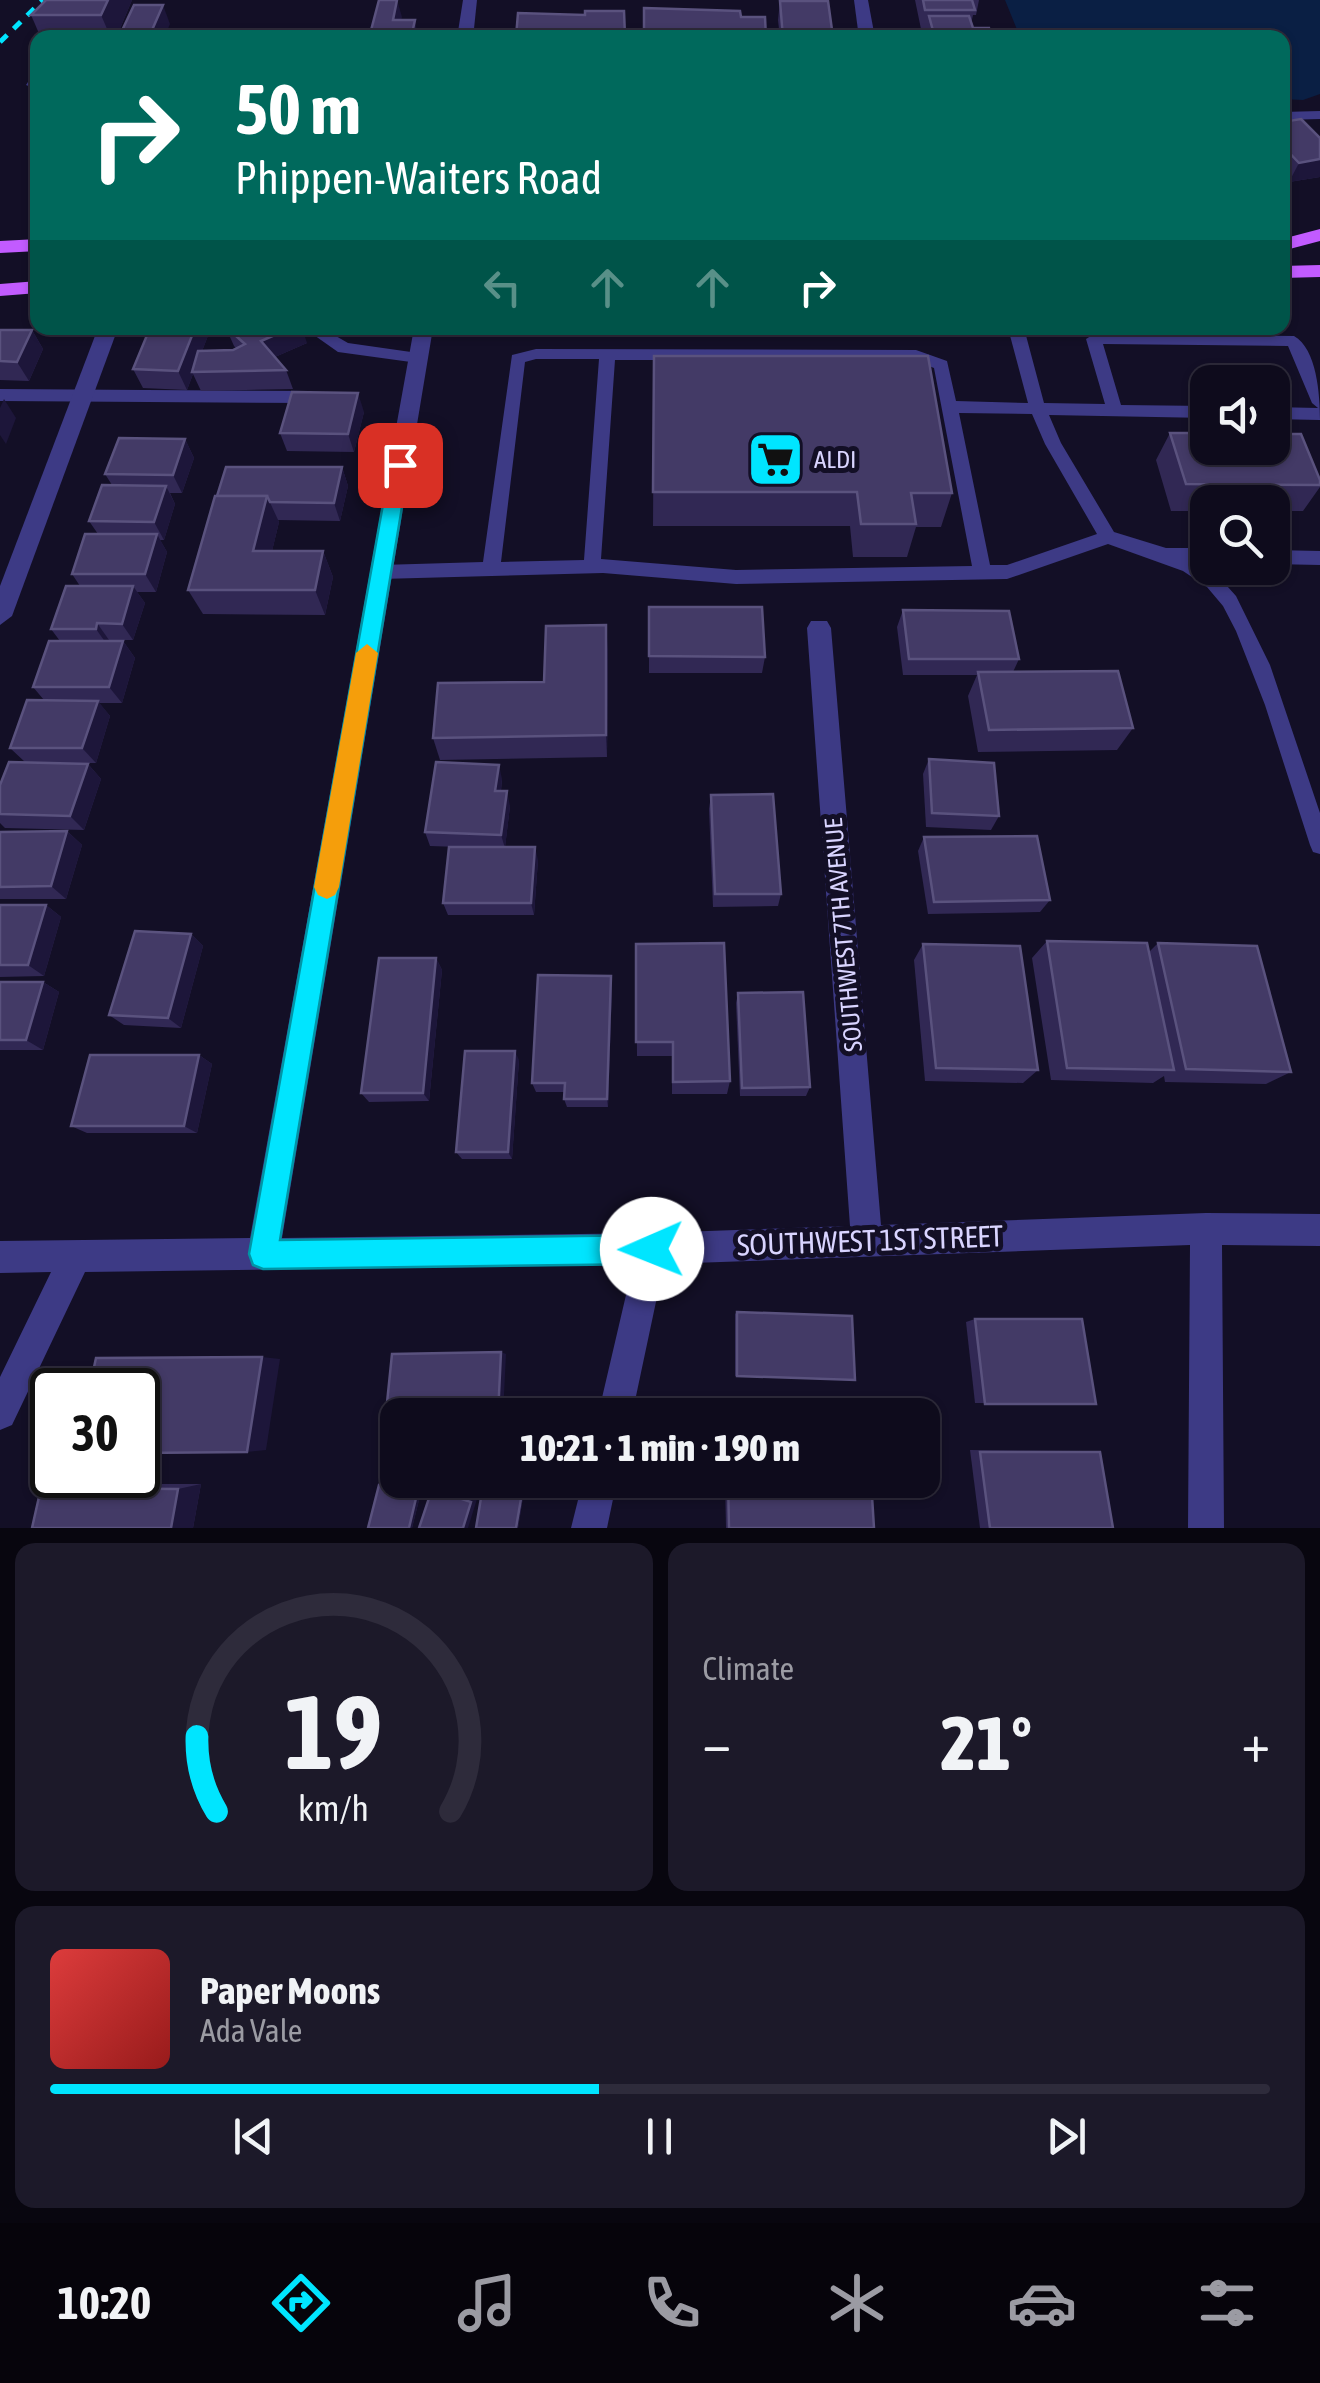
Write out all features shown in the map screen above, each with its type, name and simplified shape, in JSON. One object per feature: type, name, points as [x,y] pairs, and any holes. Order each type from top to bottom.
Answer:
[{"type":"main road","points":[[1290,231],[1320,233]]},
{"type":"main road","points":[[1290,243],[1320,233]]},
{"type":"main road","points":[[0,247],[30,245]]},
{"type":"main road","points":[[1290,272],[1320,271]]},
{"type":"main road","points":[[0,290],[30,288]]},
{"type":"street","points":[[466,30],[470,0]]},
{"type":"street","points":[[861,0],[867,30]]},
{"type":"street","points":[[0,616],[105,335]]},
{"type":"street","points":[[263,1254],[423,335]]},
{"type":"street","name":"SOUTHWEST 7TH AVENUE","points":[[818,628],[868,1242]]},
{"type":"street","points":[[1206,1229],[1206,1528]]},
{"type":"street","name":"SOUTHWEST 1ST STREET","points":[[0,1257],[652,1249],[1206,1229],[1320,1230]]},
{"type":"street","points":[[619,1398],[652,1249]]},
{"type":"street","points":[[0,1413],[75,1258]]},
{"type":"street","points":[[589,1528],[596,1498]]},
{"type":"lane","points":[[1290,116],[1320,115]]},
{"type":"lane","points":[[323,335],[344,348],[418,358]]},
{"type":"lane","points":[[1018,335],[1037,406],[1053,444],[1108,537]]},
{"type":"lane","points":[[1114,408],[1094,339],[1153,347],[1265,347],[1294,341],[1320,403]]},
{"type":"lane","points":[[491,569],[518,359],[536,354],[607,354],[916,356],[942,365],[982,572]]},
{"type":"lane","points":[[592,566],[607,354]]},
{"type":"lane","points":[[1166,389],[1174,411]]},
{"type":"lane","points":[[0,396],[311,397]]},
{"type":"lane","points":[[950,407],[1190,411]]},
{"type":"lane","points":[[1290,408],[1292,413],[1320,414]]},
{"type":"lane","points":[[381,572],[592,566],[736,577],[1008,572],[1108,537],[1168,554],[1190,555]]},
{"type":"lane","points":[[1168,554],[1215,584],[1246,625],[1320,845]]},
{"type":"lane","points":[[1290,557],[1320,558]]},
{"type":"water","points":[[1005,0],[1320,0],[1320,94],[1290,99],[1290,30],[1017,30]]},
{"type":"building","points":[[46,0],[108,0],[101,15],[31,15]]},
{"type":"building","points":[[379,0],[397,0],[393,20],[415,20],[413,30],[371,30]]},
{"type":"building","points":[[923,0],[972,0],[975,10],[925,10]]},
{"type":"building","points":[[780,1],[828,1],[832,30],[782,30]]},
{"type":"building","points":[[134,5],[163,5],[152,30],[122,30]]},
{"type":"building","points":[[644,8],[740,11],[741,17],[765,17],[766,30],[644,30]]},
{"type":"building","points":[[585,11],[624,11],[625,30],[517,30],[518,13],[585,15]]},
{"type":"building","points":[[929,16],[969,16],[973,28],[990,30],[933,30]]},
{"type":"building","points":[[1301,119],[1320,138],[1320,159],[1299,163],[1290,153],[1290,121]]},
{"type":"building","points":[[0,330],[30,330],[17,362],[0,361]]},
{"type":"building","points":[[147,335],[192,335],[178,371],[133,369]]},
{"type":"building","points":[[235,335],[275,335],[261,341],[286,370],[192,372],[198,351],[233,350],[245,344]]},
{"type":"building","points":[[654,356],[928,356],[952,493],[911,493],[916,524],[861,524],[857,492],[653,492]]},
{"type":"building","points":[[292,392],[358,393],[348,434],[280,433]]},
{"type":"building","points":[[1170,433],[1190,433],[1190,465],[1290,465],[1290,434],[1301,434],[1320,480],[1320,485],[1186,484]]},
{"type":"building","points":[[119,438],[185,439],[173,475],[105,474]]},
{"type":"building","points":[[226,467],[342,467],[334,503],[217,496]]},
{"type":"building","points":[[102,485],[166,486],[154,522],[89,521]]},
{"type":"building","points":[[215,496],[267,496],[253,551],[323,551],[315,590],[188,590]]},
{"type":"building","points":[[85,534],[157,534],[145,574],[72,574]]},
{"type":"building","points":[[66,586],[133,586],[122,624],[97,623],[96,629],[51,629]]},
{"type":"building","points":[[649,607],[762,607],[765,657],[649,656]]},
{"type":"building","points":[[903,610],[1009,611],[1019,659],[909,659]]},
{"type":"building","points":[[606,625],[606,735],[433,738],[438,683],[544,682],[546,626]]},
{"type":"building","points":[[49,641],[123,641],[109,687],[33,687]]},
{"type":"building","points":[[1118,671],[1133,728],[989,730],[978,672]]},
{"type":"building","points":[[27,700],[98,701],[82,748],[10,748]]},
{"type":"building","points":[[929,759],[994,763],[999,816],[932,813]]},
{"type":"building","points":[[9,762],[88,764],[70,816],[0,814],[0,785]]},
{"type":"building","points":[[436,762],[499,765],[495,791],[507,791],[501,835],[425,832]]},
{"type":"building","points":[[773,794],[781,894],[715,894],[711,795]]},
{"type":"building","points":[[67,831],[51,886],[0,887],[0,832]]},
{"type":"building","points":[[1037,836],[1050,900],[934,902],[924,837]]},
{"type":"building","points":[[449,847],[535,847],[531,903],[443,903]]},
{"type":"building","points":[[0,905],[46,905],[28,965],[0,965]]},
{"type":"building","points":[[135,931],[191,934],[168,1018],[109,1015]]},
{"type":"building","points":[[1047,941],[1147,943],[1174,1070],[1067,1068]]},
{"type":"building","points":[[724,943],[730,1081],[673,1082],[673,1042],[636,1042],[636,944]]},
{"type":"building","points":[[1158,943],[1257,946],[1291,1072],[1186,1069]]},
{"type":"building","points":[[923,944],[1020,946],[1038,1070],[936,1068]]},
{"type":"building","points":[[379,958],[436,958],[423,1093],[361,1093]]},
{"type":"building","points":[[538,975],[611,976],[607,1099],[564,1099],[565,1083],[532,1083]]},
{"type":"building","points":[[0,982],[43,982],[26,1040],[0,1040]]},
{"type":"building","points":[[803,992],[810,1087],[742,1088],[738,993]]},
{"type":"building","points":[[465,1051],[515,1051],[508,1152],[456,1152]]},
{"type":"building","points":[[90,1055],[199,1055],[184,1126],[71,1126]]},
{"type":"building","points":[[737,1312],[852,1316],[855,1380],[737,1376]]},
{"type":"building","points":[[975,1319],[1082,1319],[1096,1404],[985,1404]]},
{"type":"building","points":[[501,1352],[499,1398],[388,1398],[392,1354]]},
{"type":"building","points":[[262,1357],[247,1452],[160,1453],[160,1368],[94,1368],[96,1358]]},
{"type":"building","points":[[980,1452],[1100,1452],[1113,1528],[990,1528]]},
{"type":"building","points":[[379,1485],[380,1498],[416,1498],[409,1528],[368,1528]]},
{"type":"building","points":[[160,1489],[178,1489],[171,1528],[32,1528],[39,1498],[160,1498]]},
{"type":"building","points":[[429,1498],[471,1502],[463,1528],[419,1528]]},
{"type":"building","points":[[481,1498],[521,1498],[516,1528],[476,1528]]},
{"type":"building","points":[[728,1498],[872,1498],[874,1528],[729,1528]]},
{"type":"railway","points":[[0,42],[43,0]]},
{"type":"slow traffic","points":[[327,887],[367,653]]},
{"type":"place","name":"ALDI","points":[[775,459]]},
{"type":"route","points":[[400,465],[263,1254],[652,1249]]}]
